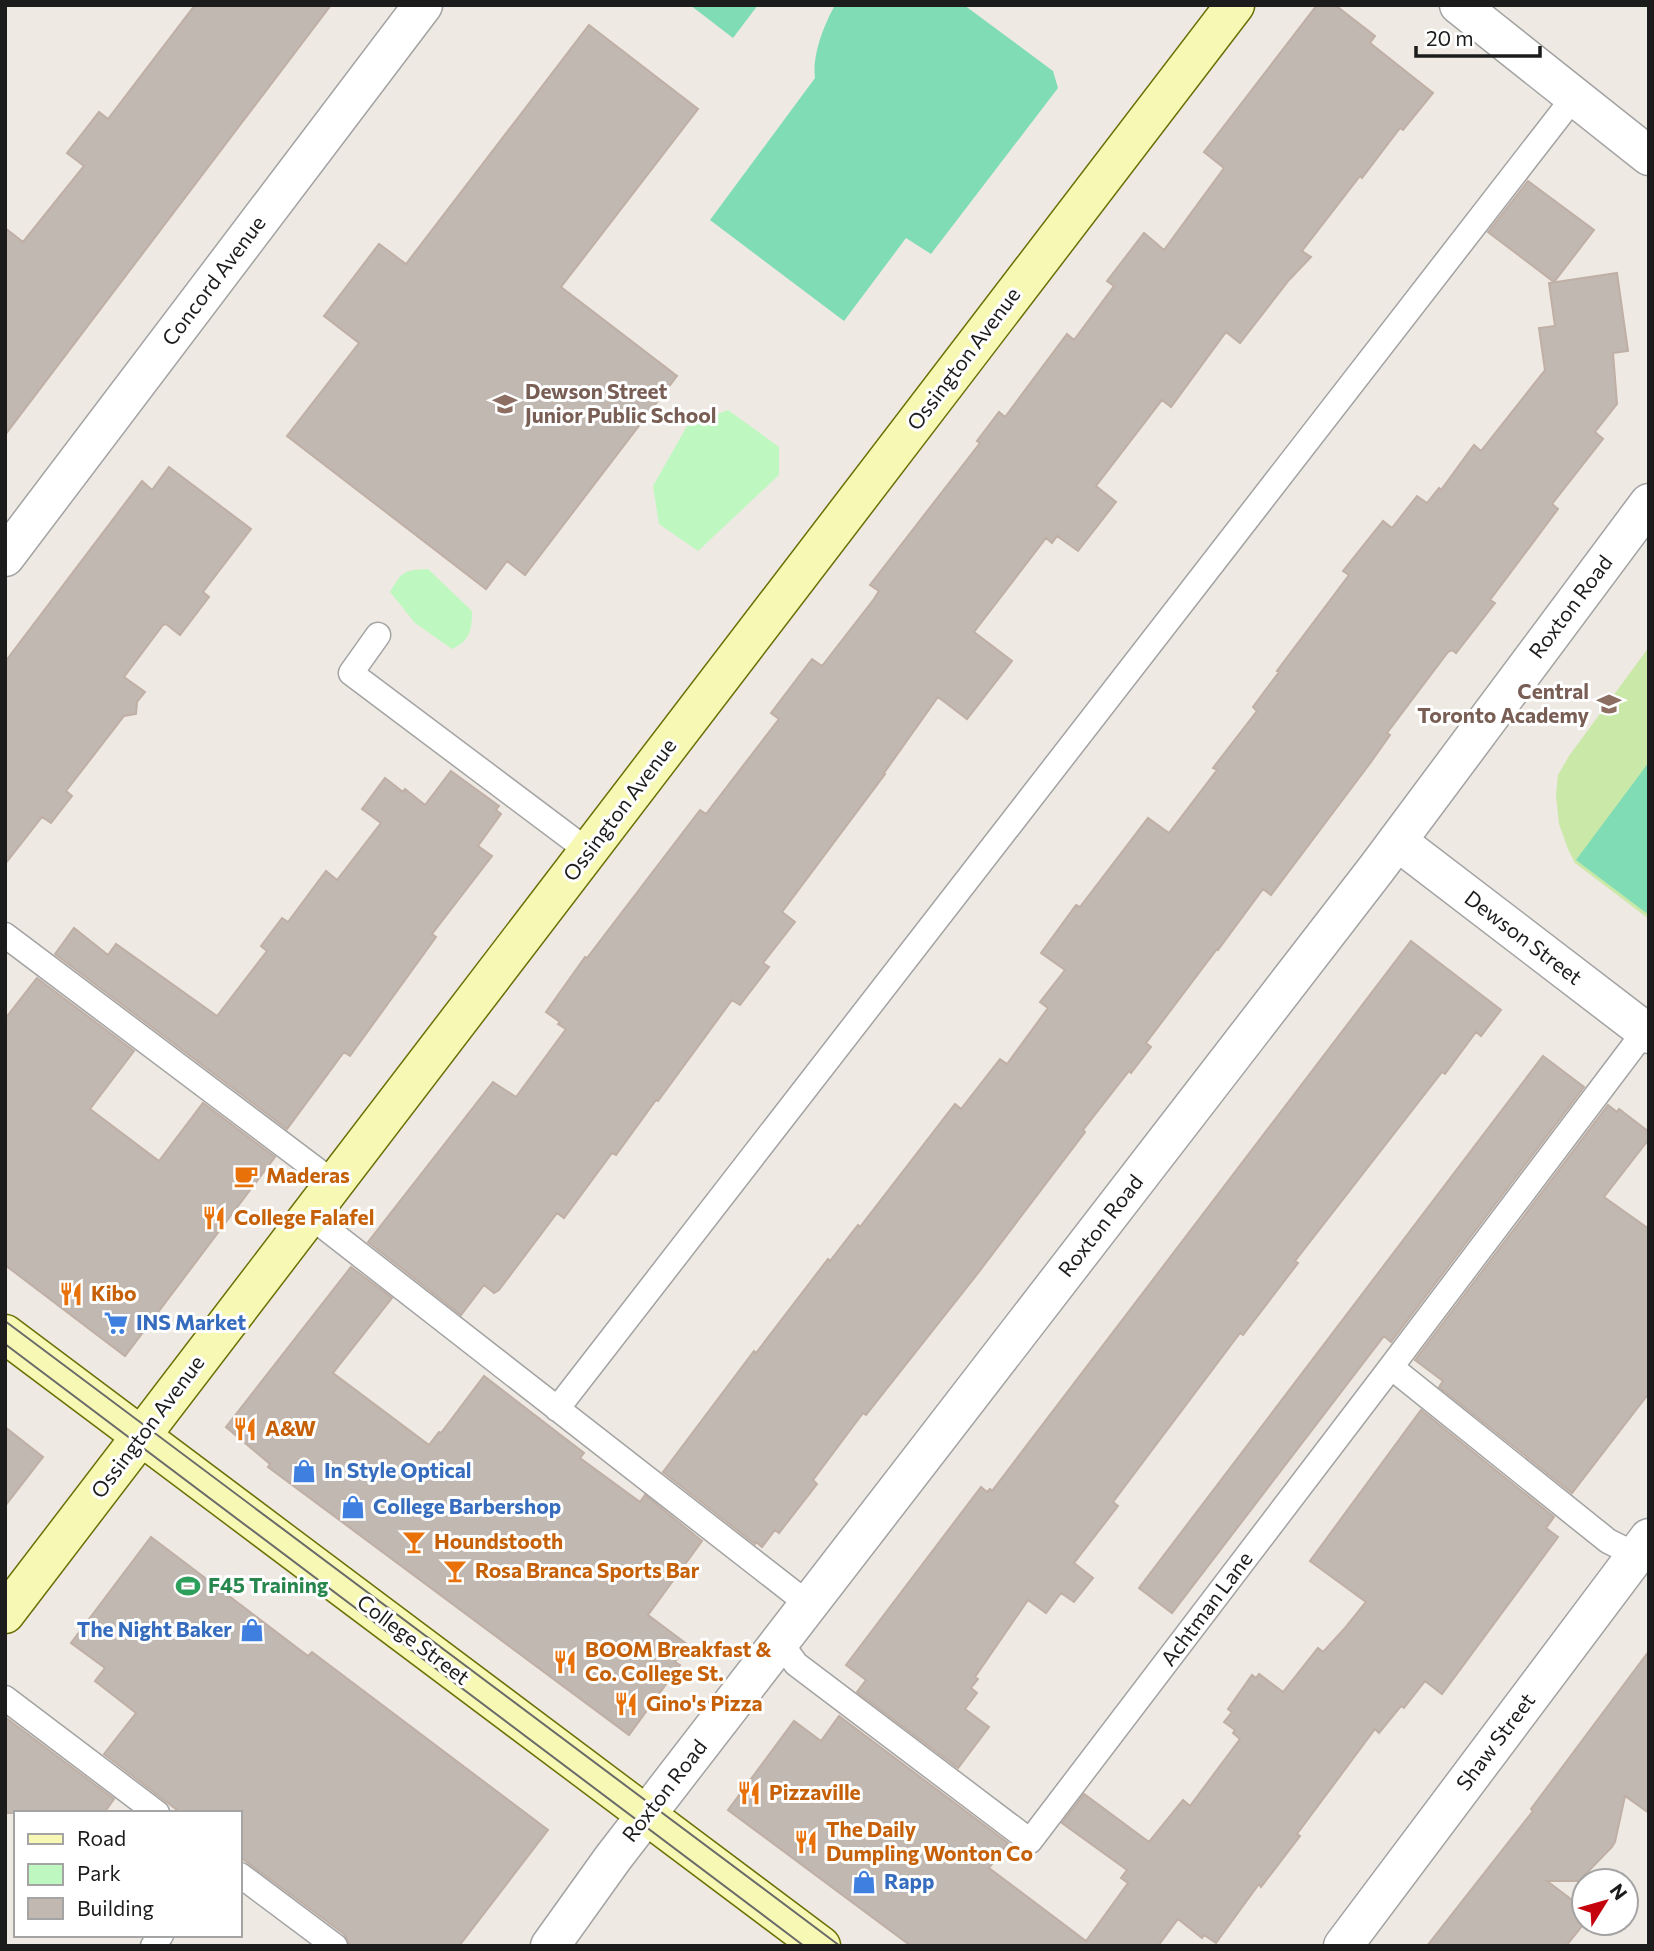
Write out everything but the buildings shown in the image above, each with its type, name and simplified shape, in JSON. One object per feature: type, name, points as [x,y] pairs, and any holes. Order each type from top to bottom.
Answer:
[{"type":"street","name":"Concord Avenue","points":[[5,557],[423,5]]},
{"type":"street","name":"Ossington Avenue","points":[[5,1614],[1235,5]]},
{"type":"street","points":[[1460,5],[1649,156]]},
{"type":"street","name":"Roxton Road","points":[[550,1946],[808,1604],[1397,841],[1649,503]]},
{"type":"street","name":"Dewson Street","points":[[1397,841],[1647,1033]]},
{"type":"street","name":"College Street","points":[[5,1334],[142,1434],[821,1946]]},
{"type":"street","name":"Shaw Street","points":[[1343,1946],[1642,1546]]},
{"type":"lane","points":[[557,1409],[1574,97]]},
{"type":"lane","points":[[378,635],[351,673],[588,851]]},
{"type":"lane","points":[[5,935],[334,1183]]},
{"type":"lane","points":[[1642,1546],[1608,1541],[1391,1367],[1647,1033]]},
{"type":"lane","points":[[309,1215],[808,1604]]},
{"type":"lane","name":"Achtman Lane","points":[[780,1642],[796,1664],[1030,1841],[1391,1367]]},
{"type":"lane","points":[[5,1698],[154,1811]]},
{"type":"lane","points":[[242,1877],[334,1946]]},
{"type":"green space","points":[[690,5],[758,5],[733,38]]},
{"type":"green space","points":[[835,5],[964,5],[1053,71],[1058,88],[931,254],[906,238],[844,321],[710,220],[815,78],[815,60],[820,40]]},
{"type":"green space","points":[[728,410],[779,447],[779,475],[698,551],[659,524],[653,486],[687,426]]},
{"type":"green space","points":[[428,569],[472,611],[469,634],[452,649],[415,623],[390,592],[404,573]]},
{"type":"green space","points":[[1649,647],[1649,919],[1575,863],[1559,824],[1556,795],[1558,775],[1569,756]]},
{"type":"green space","points":[[1649,762],[1649,915],[1576,860]]},
{"type":"tram line","points":[[5,1321],[840,1946]]},
{"type":"tram line","points":[[5,1344],[804,1946]]},
{"type":"place","name":"Dewson Street Junior Public School","points":[[505,404]]},
{"type":"place","name":"Central Toronto Academy","points":[[1609,704]]},
{"type":"place","name":"Maderas","points":[[246,1176]]},
{"type":"place","name":"College Falafel","points":[[214,1218]]},
{"type":"place","name":"Kibo","points":[[71,1294]]},
{"type":"place","name":"INS Market","points":[[116,1323]]},
{"type":"place","name":"A&W","points":[[245,1429]]},
{"type":"place","name":"In Style Optical","points":[[304,1471]]},
{"type":"place","name":"College Barbershop","points":[[353,1507]]},
{"type":"place","name":"Houndstooth","points":[[414,1542]]},
{"type":"place","name":"Rosa Branca Sports Bar","points":[[455,1571]]},
{"type":"place","name":"F45 Training","points":[[188,1586]]},
{"type":"place","name":"The Night Baker","points":[[252,1630]]},
{"type":"place","name":"BOOM Breakfast & Co. College St.","points":[[565,1662]]},
{"type":"place","name":"Gino's Pizza","points":[[626,1704]]},
{"type":"place","name":"Pizzaville","points":[[749,1793]]},
{"type":"place","name":"The Daily Dumpling Wonton Co","points":[[806,1842]]},
{"type":"place","name":"Rapp","points":[[864,1882]]}]
